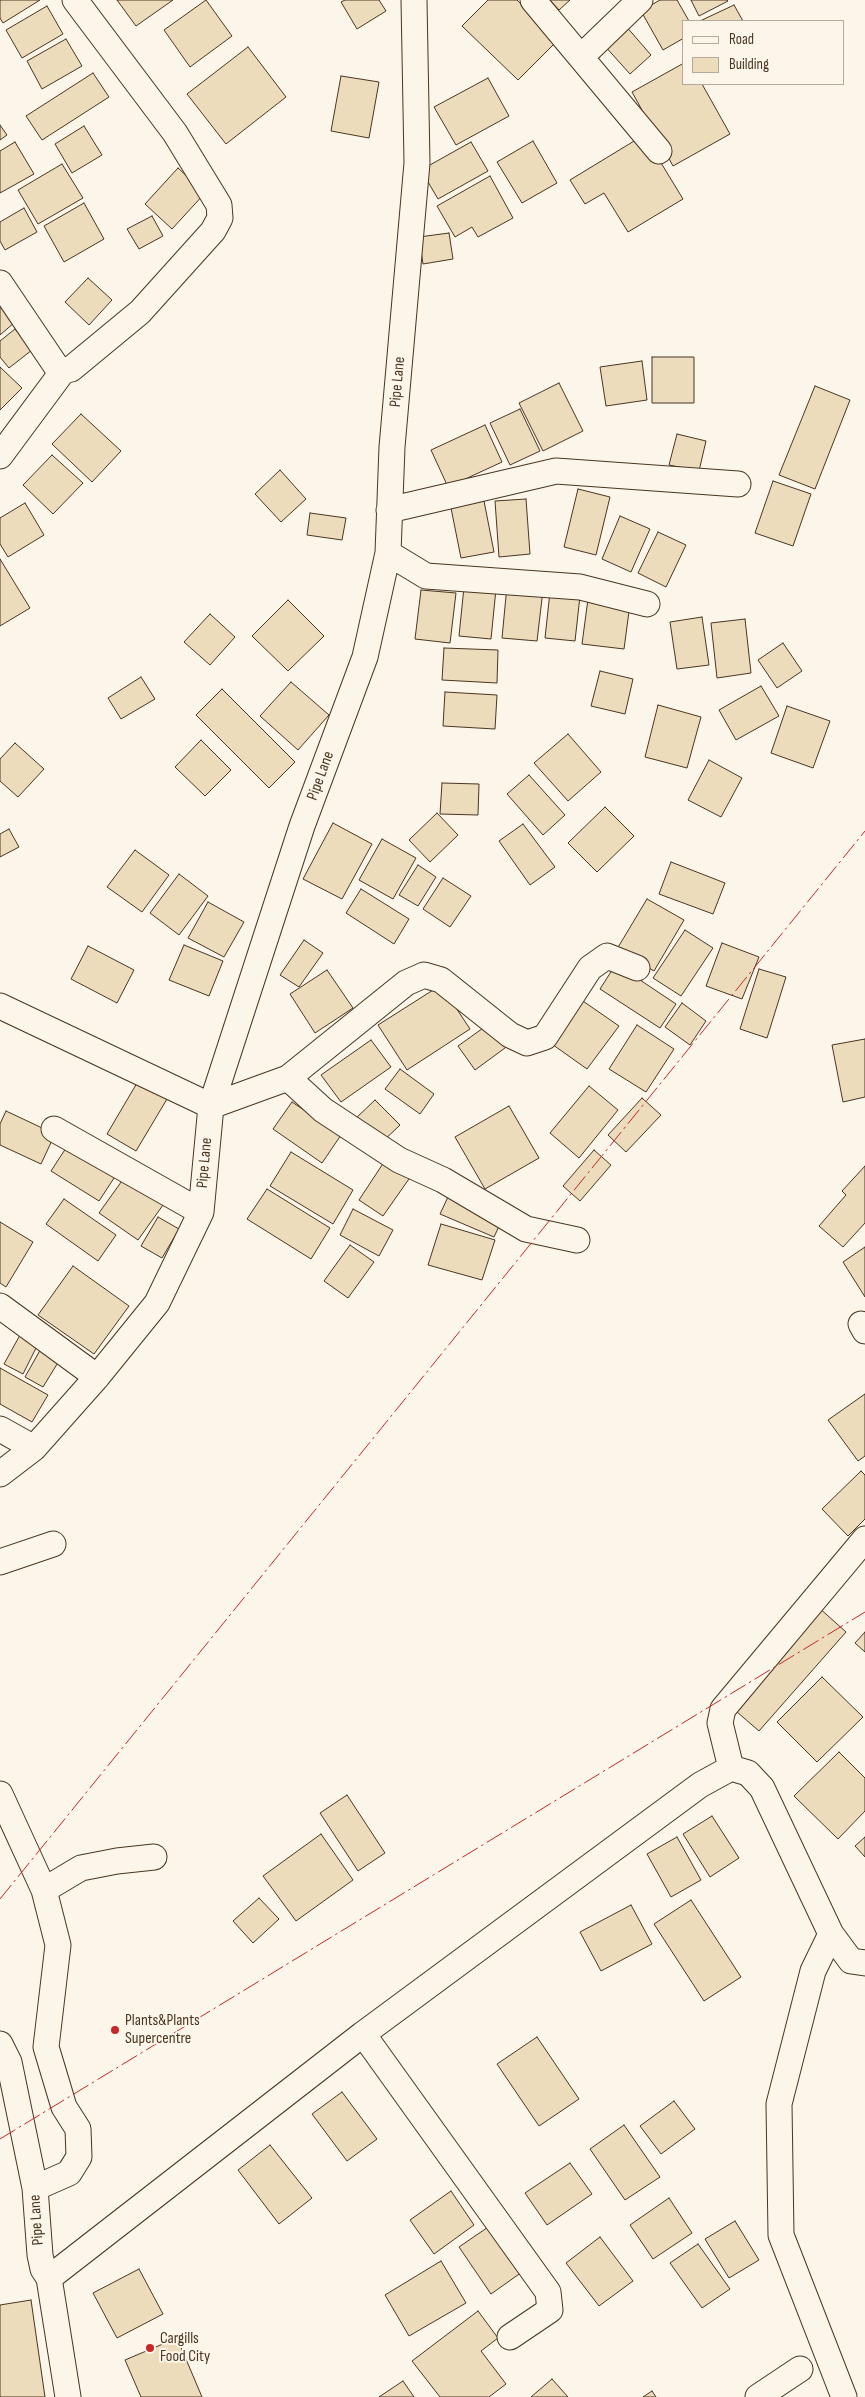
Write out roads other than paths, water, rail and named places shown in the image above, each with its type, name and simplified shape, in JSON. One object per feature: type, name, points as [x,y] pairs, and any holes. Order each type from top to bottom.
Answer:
[{"type":"street","points":[[0,456],[63,371],[71,369],[140,312],[213,231],[220,218],[219,205],[175,133],[75,0]]},
{"type":"street","name":"Pipe Lane","points":[[0,1474],[34,1448],[97,1377],[157,1303],[201,1212],[210,1106],[302,826],[365,657],[388,553],[392,447],[417,163],[414,0]]},
{"type":"street","points":[[533,0],[660,151]]},
{"type":"street","points":[[582,56],[640,0]]},
{"type":"street","points":[[0,283],[56,366],[63,371]]},
{"type":"street","points":[[389,510],[556,471],[738,484]]},
{"type":"street","points":[[388,553],[426,576],[580,587],[647,604]]},
{"type":"street","points":[[0,1006],[210,1106],[288,1078],[406,983],[424,975],[441,980],[510,1035],[527,1043],[544,1037],[590,968],[607,956],[637,968]]},
{"type":"street","points":[[288,1078],[322,1110],[399,1160],[443,1180],[526,1229],[577,1240]]},
{"type":"street","points":[[54,1129],[201,1212]]},
{"type":"street","points":[[0,1306],[97,1377]]},
{"type":"street","points":[[0,1429],[34,1448]]},
{"type":"street","points":[[731,1768],[720,1723],[723,1709],[865,1539]]},
{"type":"street","points":[[0,1562],[53,1544]]},
{"type":"street","points":[[49,2278],[363,2034],[700,1785],[731,1768],[748,1773],[762,1788],[832,1934],[851,1961],[865,1963]]},
{"type":"street","points":[[0,1794],[44,1890],[58,1945],[46,2047],[64,2107],[78,2129],[79,2157],[69,2173],[35,2188]]},
{"type":"street","points":[[44,1890],[81,1868],[117,1861],[154,1857]]},
{"type":"street","points":[[832,1934],[813,1971],[779,2104],[781,2236],[844,2397]]},
{"type":"street","points":[[363,2034],[548,2292],[550,2310],[510,2337]]},
{"type":"street","name":"Pipe Lane","points":[[0,2044],[9,2062],[35,2188],[40,2255],[43,2269],[49,2278],[68,2397]]},
{"type":"street","points":[[758,2397],[800,2369]]},
{"type":"place","name":"Plants&Plants Supercentre","points":[[115,2030]]},
{"type":"place","name":"Cargills Food City","points":[[150,2348]]}]
